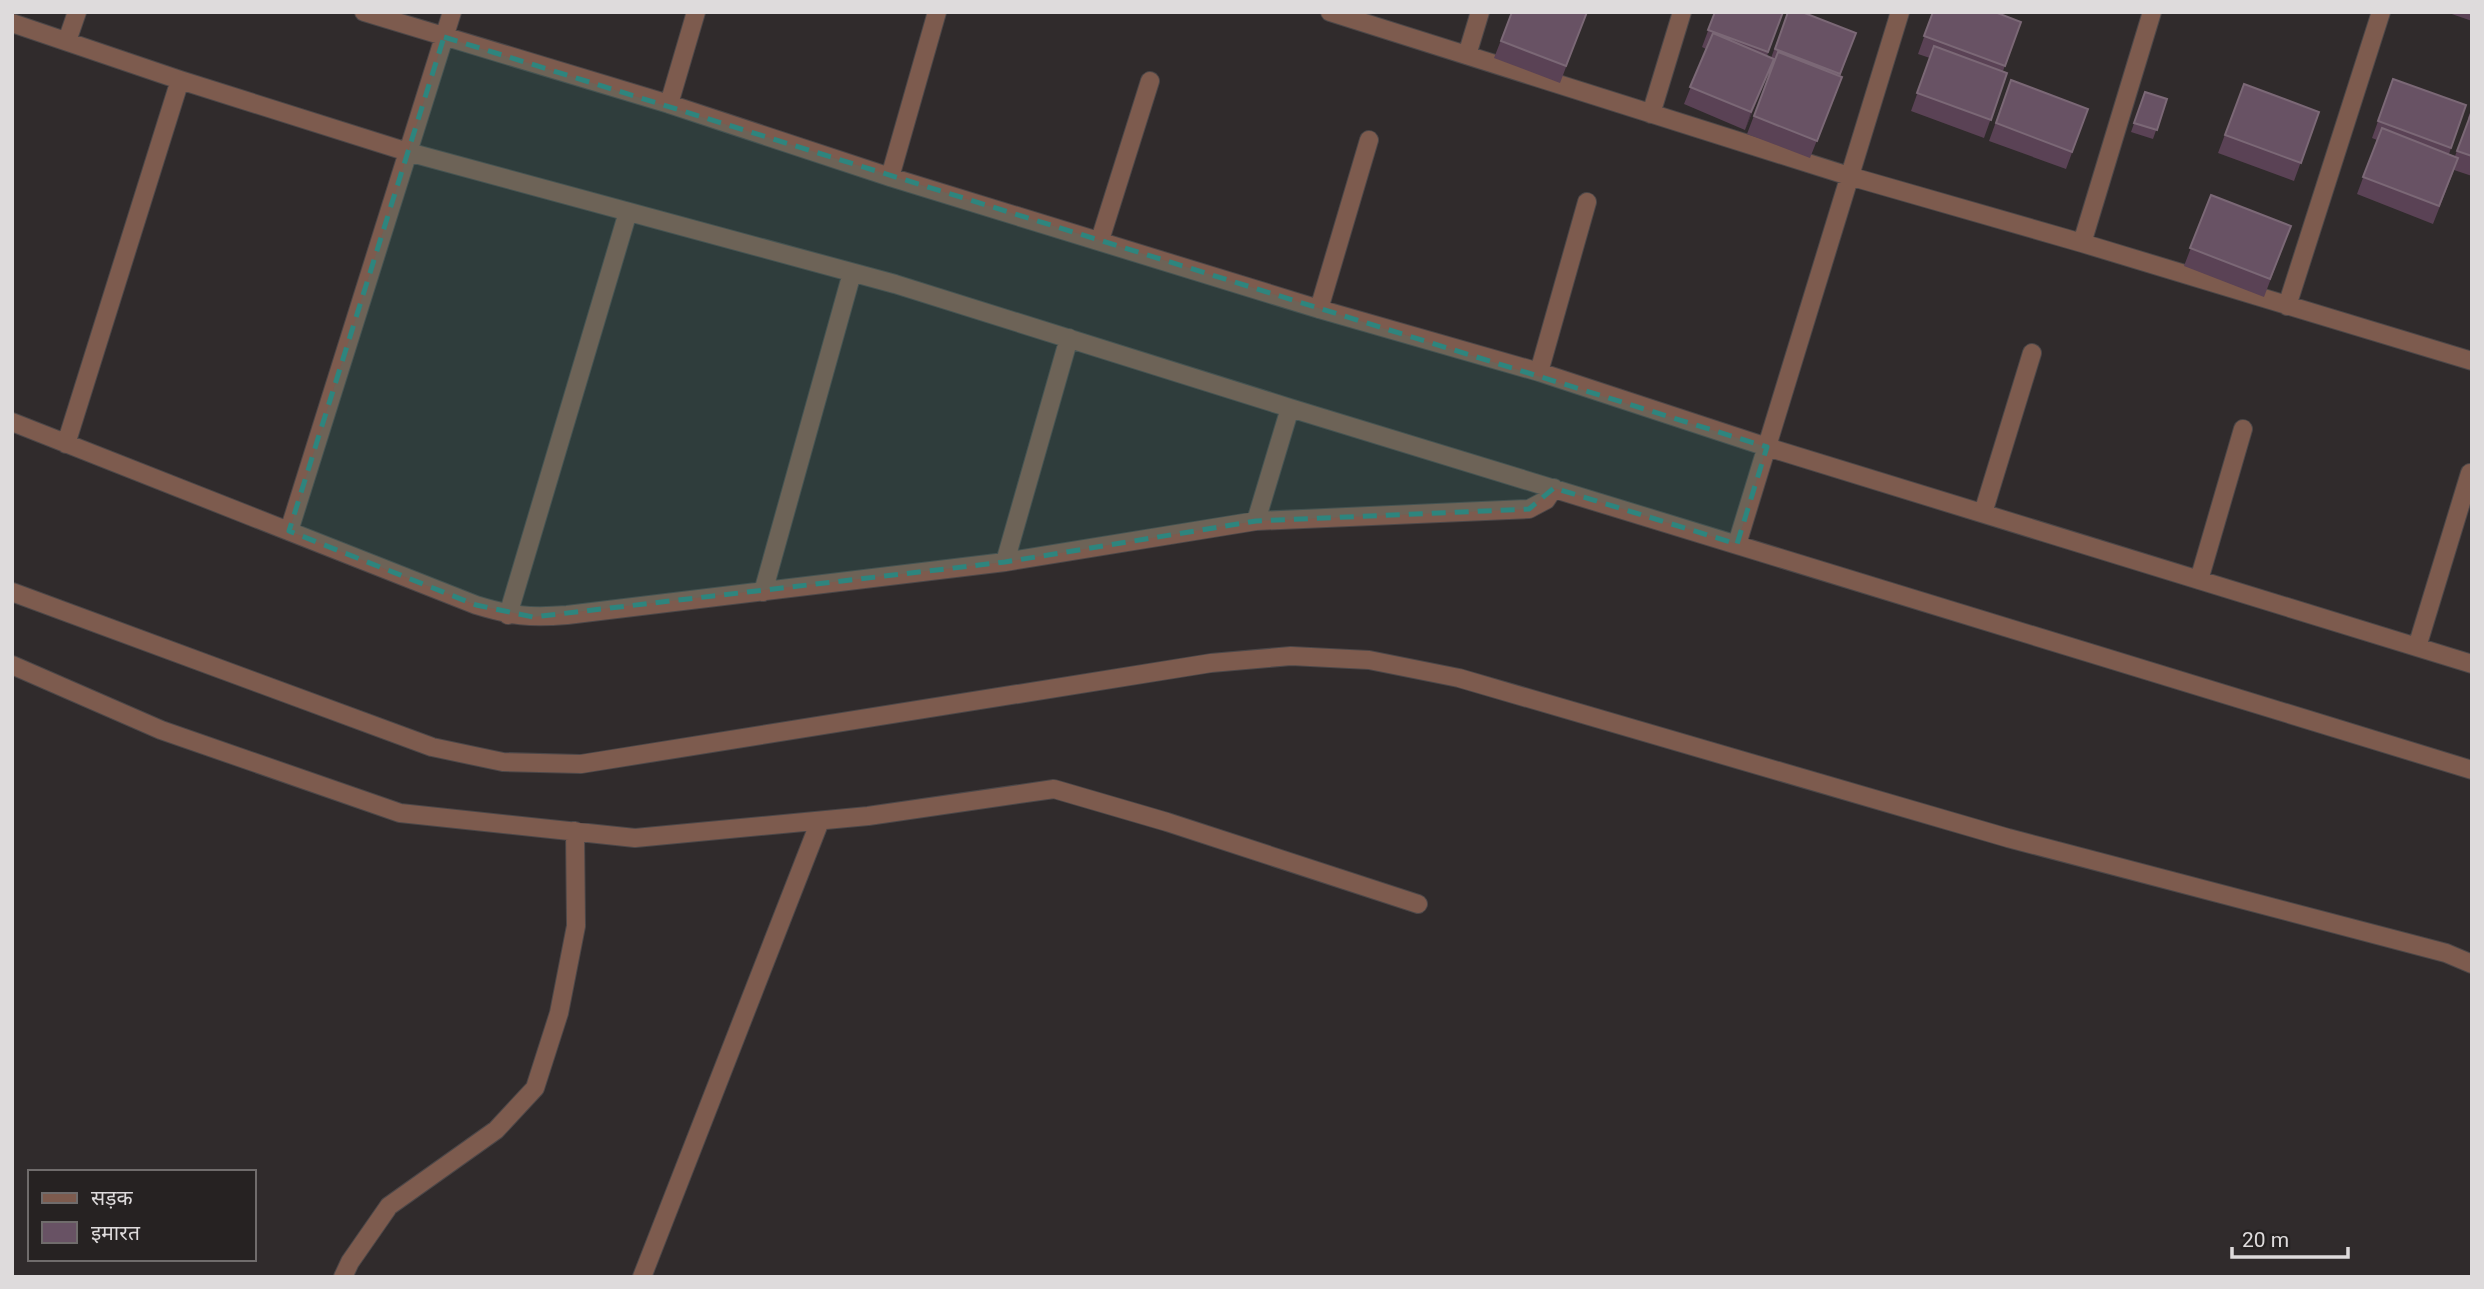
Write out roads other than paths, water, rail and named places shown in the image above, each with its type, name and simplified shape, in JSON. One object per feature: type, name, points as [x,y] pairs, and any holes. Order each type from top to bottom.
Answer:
[{"type":"street","points":[[67,41],[77,12]]},
{"type":"street","points":[[363,12],[669,104],[890,177],[1319,309],[1539,372],[1767,447],[2472,664]]},
{"type":"street","points":[[289,531],[452,12]]},
{"type":"street","points":[[669,104],[696,12]]},
{"type":"street","points":[[890,177],[937,12]]},
{"type":"street","points":[[1330,12],[1849,176],[2472,361]]},
{"type":"street","points":[[1467,55],[1480,12]]},
{"type":"street","points":[[1651,114],[1682,12]]},
{"type":"street","points":[[1737,544],[1900,12]]},
{"type":"street","points":[[2082,243],[2152,12]]},
{"type":"street","points":[[2287,306],[2381,12]]},
{"type":"street","points":[[12,23],[180,80],[408,152],[852,273],[2472,770]]},
{"type":"street","points":[[66,444],[180,80]]},
{"type":"street","points":[[1100,240],[1150,81]]},
{"type":"street","points":[[1319,309],[1369,140]]},
{"type":"street","points":[[1539,372],[1587,202]]},
{"type":"street","points":[[508,615],[628,212]]},
{"type":"street","points":[[763,592],[852,273]]},
{"type":"street","points":[[1005,562],[1069,338]]},
{"type":"street","points":[[1983,513],[2032,353]]},
{"type":"street","points":[[1256,521],[1290,408]]},
{"type":"street","points":[[12,422],[476,605],[508,615],[533,617],[1005,562],[1256,521],[1529,509],[1546,500],[1554,488]]},
{"type":"street","points":[[2199,580],[2243,429]]},
{"type":"street","points":[[2417,647],[2470,473]]},
{"type":"street","points":[[12,592],[432,747],[503,762],[580,764],[1211,663],[1291,656],[1369,660],[1459,678],[2008,838],[2446,953],[2472,964]]},
{"type":"street","points":[[12,664],[162,730],[400,813],[635,838],[820,821],[1054,789],[1180,826],[1418,905]]},
{"type":"street","points":[[642,1277],[820,821]]},
{"type":"street","points":[[343,1277],[350,1262],[389,1206],[496,1130],[535,1088],[559,1013],[576,926],[576,831]]}]
